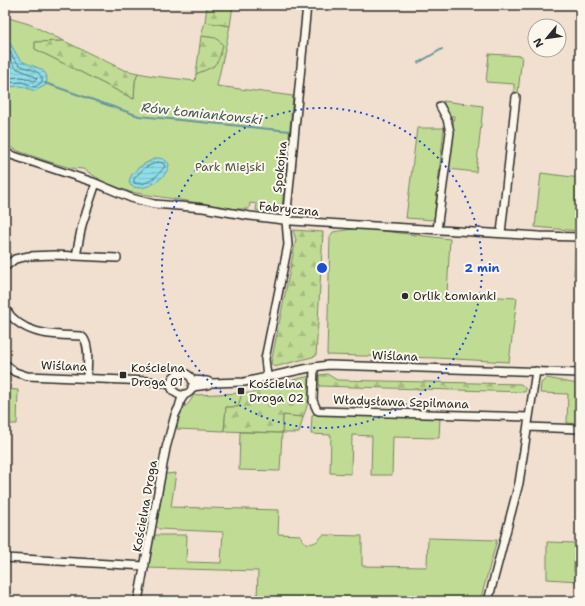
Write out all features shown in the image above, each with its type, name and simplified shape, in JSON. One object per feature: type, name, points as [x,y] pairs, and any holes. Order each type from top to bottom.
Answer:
[{"type":"street","name":"Spokojna","points":[[268,376],[266,359],[288,245],[286,221],[307,5]]},
{"type":"street","points":[[501,233],[516,97]]},
{"type":"street","points":[[437,230],[450,132],[447,119],[440,106]]},
{"type":"street","name":"Fabryczna","points":[[5,153],[96,183],[124,196],[162,205],[203,208],[286,221],[580,237]]},
{"type":"street","points":[[76,256],[82,225],[96,183]]},
{"type":"street","points":[[5,267],[15,259],[23,256],[117,258]]},
{"type":"street","points":[[5,308],[16,321],[37,332],[49,335],[81,336],[84,338],[87,344],[87,378]]},
{"type":"street","name":"Wiślana","points":[[5,364],[15,372],[27,376],[149,381],[171,385]]},
{"type":"street","name":"Wiślana","points":[[192,383],[207,385],[211,383],[244,382],[328,365],[580,373]]},
{"type":"street","name":"Władysława Szpilmana","points":[[314,367],[313,400],[317,410],[319,411],[529,417]]},
{"type":"street","points":[[488,601],[519,483],[536,371]]},
{"type":"street","points":[[183,373],[187,374],[192,383],[188,393],[185,394],[178,394],[174,392],[171,385],[172,377],[176,374],[183,373]]},
{"type":"street","name":"Wiślana","points":[[149,381],[156,378],[172,377]]},
{"type":"street","name":"Kościelna Droga","points":[[138,601],[166,448],[175,414],[176,399],[174,392]]},
{"type":"street","name":"Kościelna Droga","points":[[175,414],[185,394]]},
{"type":"street","points":[[528,427],[580,429]]},
{"type":"street","points":[[5,558],[145,566]]},
{"type":"green space","points":[[207,5],[233,5],[230,26],[205,22]]},
{"type":"green space","name":"Park Miejski","points":[[5,17],[29,24],[64,41],[35,42],[35,49],[134,99],[135,81],[138,73],[195,81],[196,74],[214,66],[215,38],[201,36],[205,22],[230,26],[217,86],[293,96],[282,208],[274,206],[274,212],[271,214],[256,210],[257,204],[250,203],[249,209],[236,209],[130,192],[104,182],[83,169],[71,168],[50,162],[18,151],[5,144]]},
{"type":"green space","points":[[201,36],[216,38],[223,45],[219,58],[215,64],[212,67],[196,74]]},
{"type":"green space","points":[[64,41],[124,70],[138,73],[135,81],[134,99],[35,49],[35,42]]},
{"type":"green space","points":[[489,54],[522,56],[518,93],[514,93],[514,84],[486,82]]},
{"type":"green space","points":[[443,101],[483,106],[476,172],[448,169],[454,116],[449,116]]},
{"type":"green space","points":[[417,128],[444,128],[434,220],[406,218]]},
{"type":"green space","points":[[541,173],[580,178],[580,231],[535,227]]},
{"type":"green space","name":"Orlik Łomianki","points":[[358,228],[450,239],[447,294],[517,298],[509,362],[437,358],[327,355],[330,237],[333,232]]},
{"type":"green space","points":[[293,230],[323,232],[316,356],[274,367],[271,363],[296,240]]},
{"type":"green space","points":[[576,245],[580,245],[580,275],[574,275]]},
{"type":"green space","points":[[327,374],[337,380],[521,384],[526,389],[525,392],[319,386],[319,375]]},
{"type":"green space","points":[[310,376],[309,397],[303,417],[283,415],[282,433],[224,431],[226,407],[238,407],[242,393],[252,393],[271,385]]},
{"type":"green space","points":[[547,378],[580,384],[580,424],[567,423],[568,394],[540,393],[541,383]]},
{"type":"green space","points":[[5,389],[18,390],[17,424],[5,424]]},
{"type":"green space","points":[[242,393],[239,407],[226,407],[224,431],[177,429],[181,407],[188,404],[194,395]]},
{"type":"green space","points":[[318,413],[440,417],[439,438],[393,437],[392,475],[371,475],[372,436],[352,435],[351,474],[330,473],[331,435],[311,434],[312,415]]},
{"type":"green space","points":[[283,415],[303,417],[299,433],[282,433]]},
{"type":"green space","points":[[240,432],[282,433],[280,471],[239,470]]},
{"type":"green space","points":[[176,473],[171,507],[279,510],[278,534],[301,535],[302,540],[306,543],[316,542],[323,535],[362,536],[362,566],[427,567],[428,538],[497,540],[480,601],[257,601],[258,571],[147,568],[154,535],[187,535],[186,562],[221,563],[223,532],[159,529],[156,526],[165,476],[166,474]]},
{"type":"green space","points":[[547,542],[575,543],[574,572],[580,572],[580,601],[578,601],[579,581],[547,579]]},
{"type":"water","points":[[5,39],[20,59],[43,70],[47,79],[46,85],[35,91],[21,86],[5,87]]},
{"type":"water","points":[[156,158],[163,159],[169,164],[165,174],[149,186],[137,188],[131,186],[129,182],[133,173],[140,167]]},
{"type":"waterway","name":"Rów Łomiankowski","points":[[418,63],[442,49]]},
{"type":"waterway","name":"Rów Łomiankowski","points":[[45,83],[139,116],[290,131]]},
{"type":"place","name":"Orlik Łomianki","points":[[405,296]]},
{"type":"place","name":"Kościelna Droga 01","points":[[123,375]]},
{"type":"place","name":"Kościelna Droga 02","points":[[241,391]]}]
